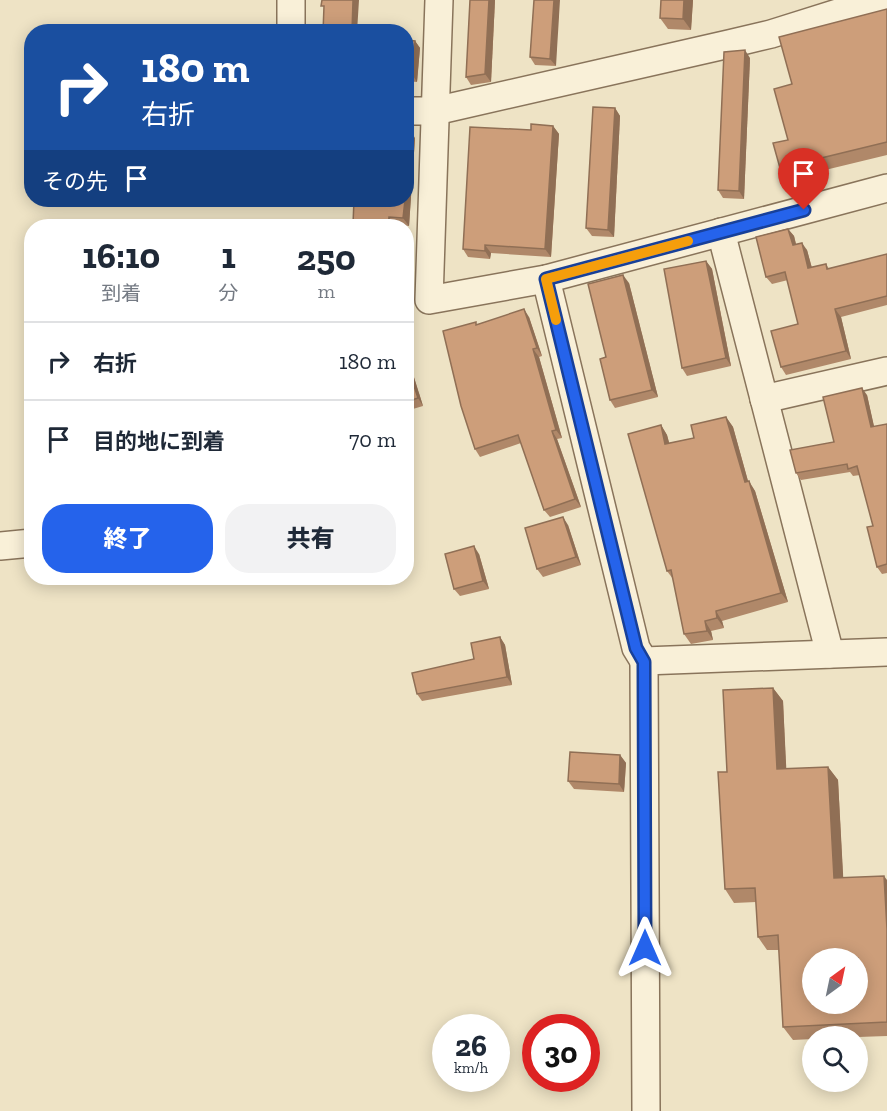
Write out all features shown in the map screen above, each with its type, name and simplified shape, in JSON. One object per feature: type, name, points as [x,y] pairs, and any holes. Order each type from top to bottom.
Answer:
[{"type":"street","points":[[291,0],[291,24]]},
{"type":"street","points":[[439,0],[435,111],[418,304],[546,279],[887,188]]},
{"type":"street","points":[[414,111],[435,111],[771,34],[879,0]]},
{"type":"street","points":[[721,232],[830,654]]},
{"type":"street","points":[[546,279],[636,648],[644,662],[646,1111]]},
{"type":"street","points":[[764,399],[887,371]]},
{"type":"street","points":[[0,546],[24,544]]},
{"type":"street","points":[[644,662],[887,652]]},
{"type":"building","points":[[322,0],[353,0],[352,24],[323,24],[324,6],[321,6]]},
{"type":"building","points":[[470,0],[489,0],[485,74],[466,77]]},
{"type":"building","points":[[534,0],[554,0],[550,59],[530,57]]},
{"type":"building","points":[[661,0],[684,0],[683,19],[660,18]]},
{"type":"building","points":[[887,9],[887,142],[780,168],[773,143],[788,140],[774,89],[792,84],[779,37]]},
{"type":"building","points":[[745,50],[739,191],[718,190],[724,52]]},
{"type":"building","points":[[593,107],[615,108],[608,230],[586,228]]},
{"type":"building","points":[[531,124],[553,126],[545,249],[485,245],[485,251],[463,249],[470,127],[531,130]]},
{"type":"building","points":[[354,207],[404,207],[403,218],[353,219]]},
{"type":"building","points":[[788,229],[793,245],[802,243],[808,268],[826,264],[827,269],[887,254],[887,296],[835,309],[846,351],[781,367],[771,331],[798,324],[785,272],[766,277],[756,237]]},
{"type":"building","points":[[706,261],[726,358],[682,368],[664,269]]},
{"type":"building","points":[[623,275],[652,390],[610,400],[600,359],[606,357],[588,284]]},
{"type":"building","points":[[524,309],[537,348],[533,349],[556,430],[552,431],[575,499],[544,510],[518,435],[475,449],[461,406],[443,331],[476,322],[476,325]]},
{"type":"building","points":[[414,386],[418,398],[414,399]]},
{"type":"building","points":[[862,388],[871,427],[887,424],[887,564],[877,567],[867,527],[873,526],[857,466],[848,469],[847,464],[796,473],[790,450],[834,442],[823,397]]},
{"type":"building","points":[[726,417],[745,482],[749,481],[781,593],[716,611],[717,618],[705,621],[707,631],[684,634],[671,570],[667,571],[628,434],[661,425],[665,444],[694,438],[691,425]]},
{"type":"building","points":[[563,517],[576,557],[537,569],[525,528]]},
{"type":"building","points":[[474,546],[483,581],[454,589],[445,554]]},
{"type":"building","points":[[500,637],[507,677],[417,694],[412,673],[474,659],[471,643]]},
{"type":"building","points":[[773,688],[777,769],[828,767],[834,878],[884,876],[887,929],[887,1022],[783,1027],[778,935],[758,937],[755,888],[725,889],[718,772],[727,772],[723,690]]},
{"type":"building","points":[[570,752],[620,755],[619,784],[568,781]]},
{"type":"slow traffic","points":[[556,320],[546,279],[688,241]]},
{"type":"route","points":[[645,948],[644,662],[636,648],[546,279],[804,210]]}]
